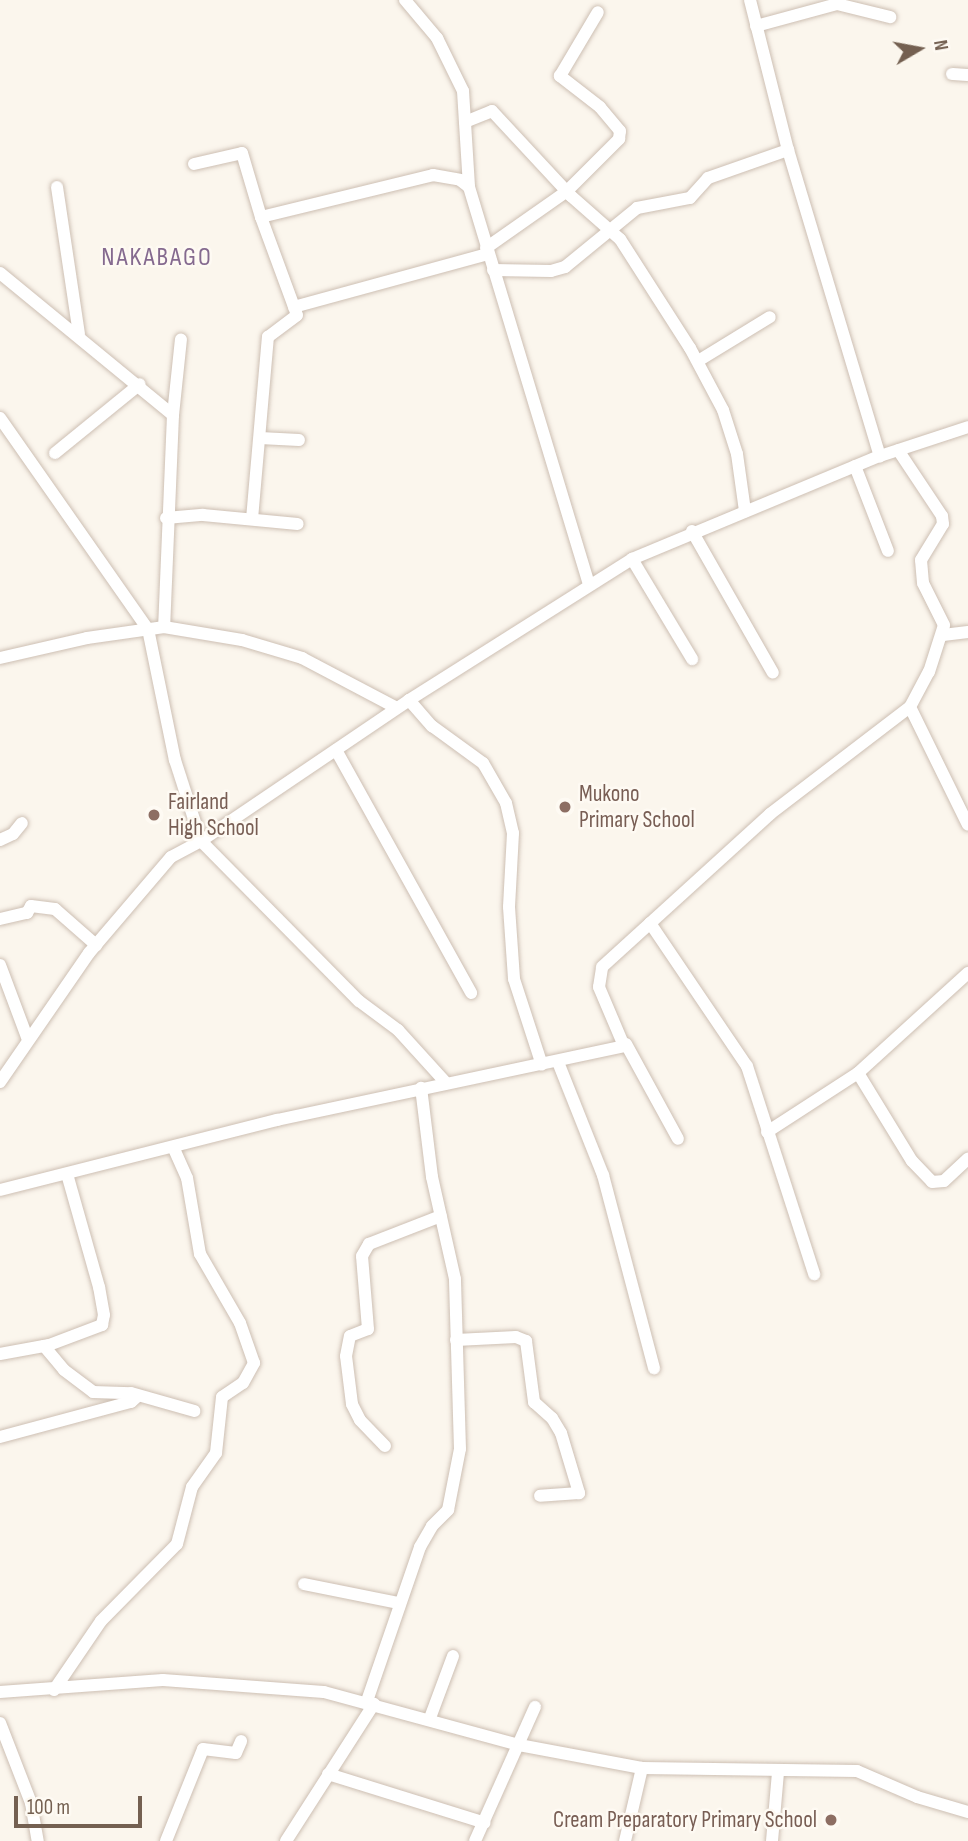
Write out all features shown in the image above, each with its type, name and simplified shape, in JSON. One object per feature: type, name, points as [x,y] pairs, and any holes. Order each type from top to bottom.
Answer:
[{"type":"street","points":[[405,0],[437,37],[458,77],[470,187],[589,584]]},
{"type":"street","points":[[752,1],[788,150],[880,456]]},
{"type":"street","points":[[756,26],[837,4],[890,17]]},
{"type":"street","points":[[294,307],[487,251],[567,191],[621,135],[600,107],[560,76],[598,12]]},
{"type":"street","points":[[952,74],[968,75]]},
{"type":"street","points":[[465,122],[492,111],[567,191],[613,232],[698,361],[731,432],[746,511]]},
{"type":"street","points":[[493,270],[551,271],[565,267],[613,232],[637,208],[690,198],[708,178],[788,150]]},
{"type":"street","points":[[194,164],[242,153],[261,217],[297,315],[268,337],[252,519]]},
{"type":"street","points":[[261,217],[433,175],[460,180],[470,187]]},
{"type":"street","points":[[57,187],[79,334]]},
{"type":"street","points":[[0,273],[140,384],[173,415]]},
{"type":"street","points":[[698,361],[771,317]]},
{"type":"street","points":[[164,627],[166,518],[181,338]]},
{"type":"street","points":[[55,453],[140,384]]},
{"type":"street","points":[[0,418],[148,629],[175,760],[201,841],[359,1001],[398,1030],[446,1083]]},
{"type":"street","points":[[0,1082],[96,945],[158,868],[397,708],[632,559],[692,531],[880,456],[968,427]]},
{"type":"street","points":[[260,438],[299,440]]},
{"type":"street","points":[[678,1139],[626,1044],[599,987],[598,976],[650,923],[800,789],[910,707],[943,635],[942,618],[925,587],[921,568],[943,524],[942,516],[898,450]]},
{"type":"street","points":[[855,466],[888,551]]},
{"type":"street","points":[[166,518],[252,519],[298,524]]},
{"type":"street","points":[[692,531],[773,673]]},
{"type":"street","points":[[632,559],[692,659]]},
{"type":"street","points":[[0,657],[164,627],[242,640],[302,658],[397,708]]},
{"type":"street","points":[[943,635],[968,632]]},
{"type":"street","points":[[410,700],[432,726],[483,763],[506,803],[513,833],[509,907],[514,979],[542,1065]]},
{"type":"street","points":[[910,707],[968,825]]},
{"type":"street","points":[[336,750],[471,993]]},
{"type":"street","points":[[0,840],[13,834],[22,822]]},
{"type":"street","points":[[0,919],[27,913],[31,906],[55,909],[96,945]]},
{"type":"street","points":[[650,923],[744,1060],[814,1274]]},
{"type":"street","points":[[0,965],[28,1040]]},
{"type":"street","points":[[767,1132],[858,1073],[968,973]]},
{"type":"street","points":[[0,1190],[421,1088],[558,1062],[626,1044]]},
{"type":"street","points":[[558,1062],[603,1175],[654,1368]]},
{"type":"street","points":[[858,1073],[912,1161],[932,1182],[944,1181],[968,1159]]},
{"type":"street","points":[[286,1841],[370,1703],[398,1603],[423,1538],[449,1510],[453,1497],[462,1421],[455,1279],[441,1216],[421,1088]]},
{"type":"street","points":[[54,1689],[94,1629],[177,1544],[192,1487],[216,1454],[222,1397],[243,1383],[254,1363],[240,1323],[200,1254],[187,1178],[173,1147]]},
{"type":"street","points":[[0,1354],[44,1346],[102,1325],[104,1315],[67,1174]]},
{"type":"street","points":[[384,1446],[360,1420],[352,1405],[346,1356],[350,1336],[368,1329],[362,1256],[369,1244],[441,1216]]},
{"type":"street","points":[[456,1340],[516,1337],[526,1341],[534,1402],[552,1418],[562,1433],[579,1493],[540,1496]]},
{"type":"street","points":[[44,1346],[64,1370],[93,1392],[138,1396],[194,1411]]},
{"type":"street","points":[[0,1437],[131,1402],[138,1396]]},
{"type":"street","points":[[304,1584],[398,1603]]},
{"type":"street","points":[[430,1718],[453,1656]]},
{"type":"street","points":[[0,1692],[139,1681],[201,1681],[324,1692],[430,1718],[519,1745],[642,1768],[778,1772],[858,1771],[917,1797],[968,1812]]},
{"type":"street","points":[[475,1841],[535,1707]]},
{"type":"street","points":[[0,1723],[31,1803],[38,1841]]},
{"type":"street","points":[[166,1841],[203,1749],[236,1753],[242,1741]]},
{"type":"street","points":[[625,1841],[642,1768]]},
{"type":"street","points":[[772,1841],[778,1772]]},
{"type":"street","points":[[328,1774],[485,1823]]},
{"type":"place","name":"Mukono Primary School","points":[[565,807]]},
{"type":"place","name":"Fairland High School","points":[[154,815]]},
{"type":"place","name":"Cream Preparatory Primary School","points":[[831,1820]]},
{"type":"district","name":"NAKABAGO","points":[[157,258]]}]
